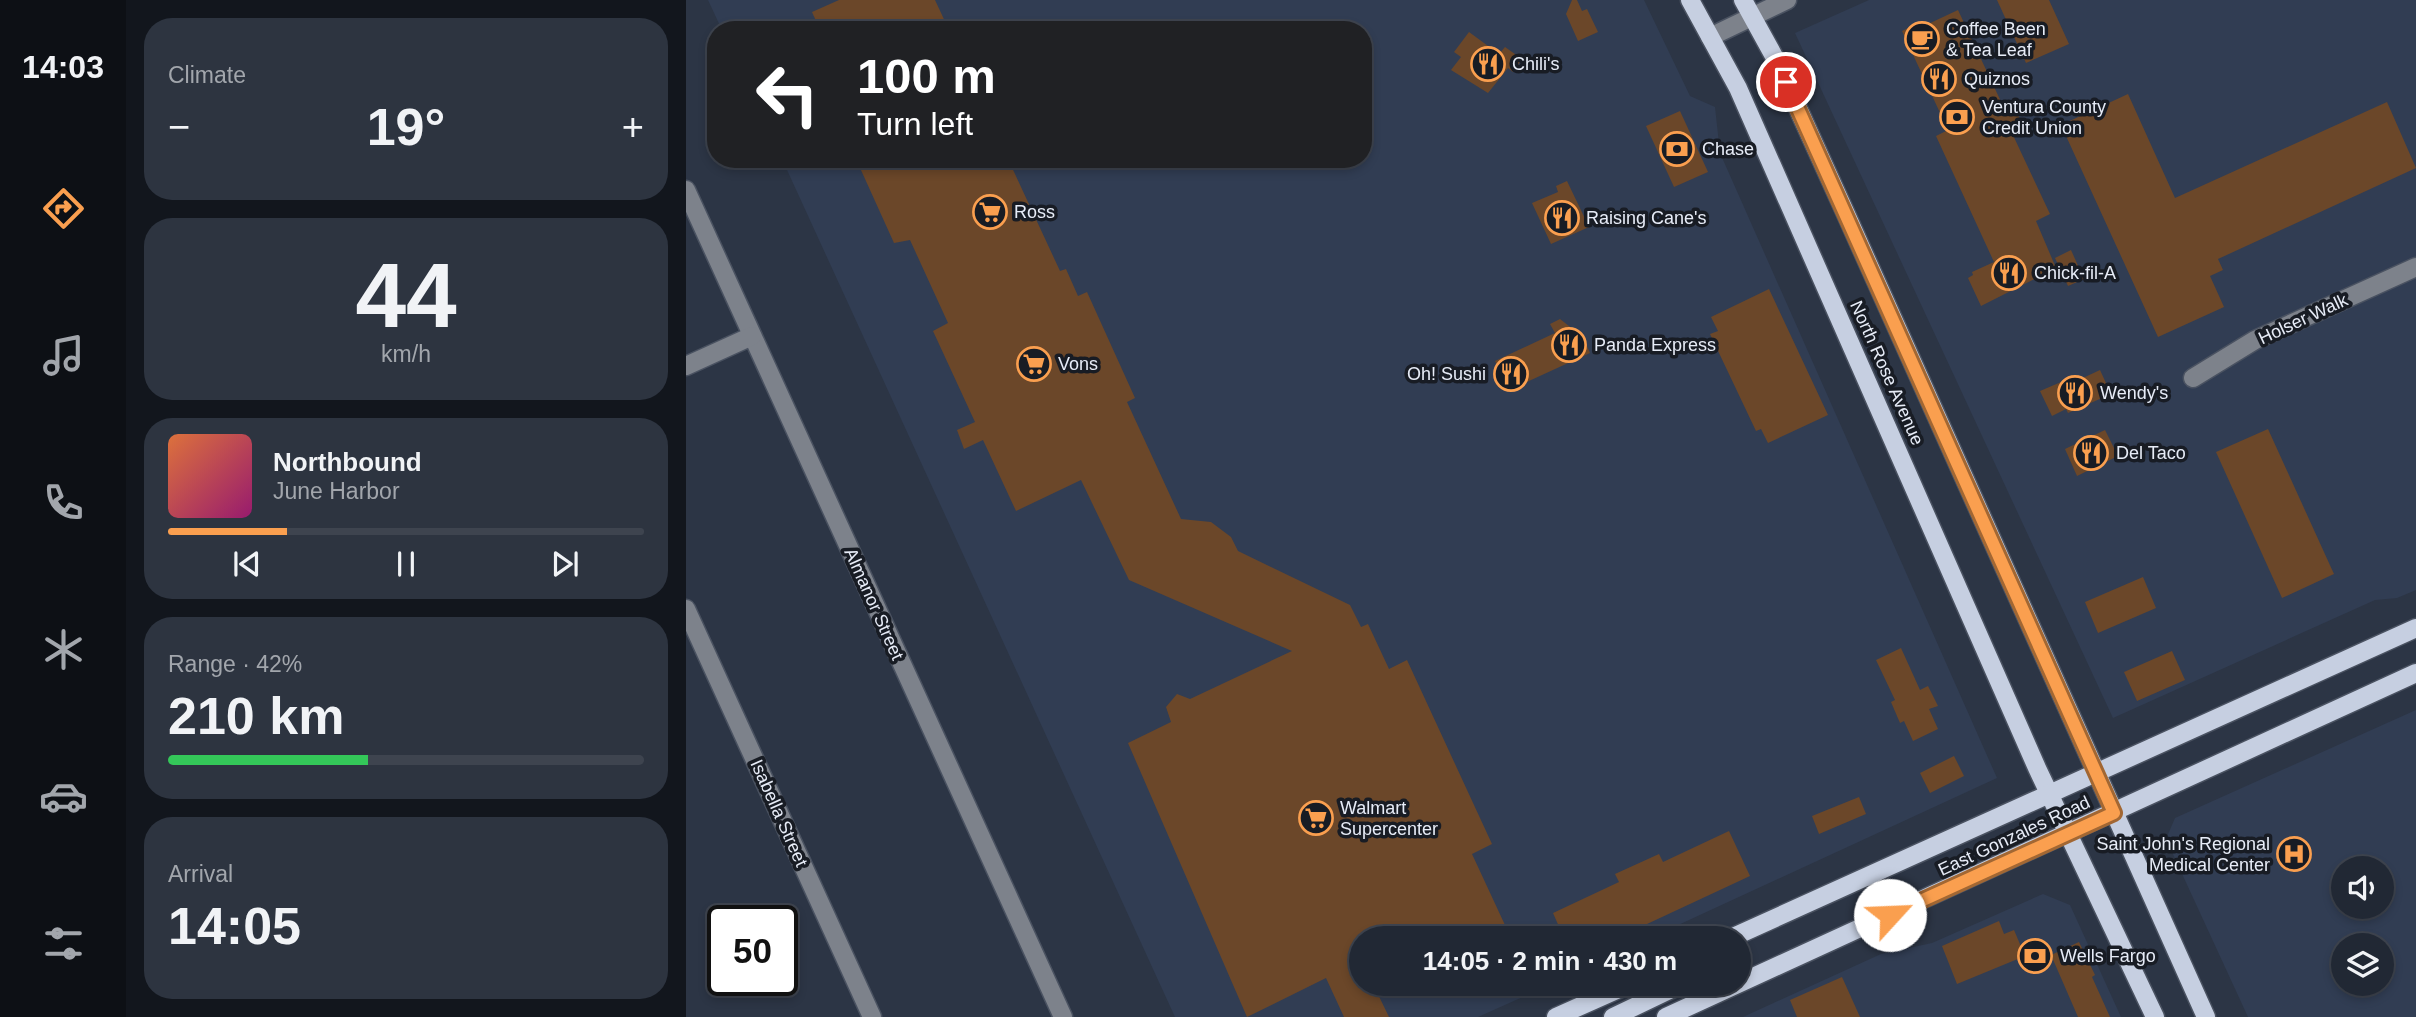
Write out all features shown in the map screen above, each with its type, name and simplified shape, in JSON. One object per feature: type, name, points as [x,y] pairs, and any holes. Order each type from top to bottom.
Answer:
[{"type":"main road","name":"North Rose Avenue","points":[[1690,0],[1738,88],[2037,768],[2155,1017]]},
{"type":"main road","name":"North Rose Avenue","points":[[1748,8],[1917,371],[2206,1017]]},
{"type":"main road","name":"East Gonzales Road","points":[[1751,929],[2416,628]]},
{"type":"main road","name":"East Gonzales Road","points":[[1666,1017],[2416,673]]},
{"type":"main road","points":[[1566,1015],[1605,996]]},
{"type":"main road","points":[[1613,1017],[1657,996]]},
{"type":"street","points":[[1710,37],[1748,8],[1787,0]]},
{"type":"street","name":"Almanor Street","points":[[686,190],[1063,1017]]},
{"type":"street","name":"Holser Walk","points":[[2193,378],[2255,340],[2416,267]]},
{"type":"street","points":[[686,366],[752,336]]},
{"type":"street","name":"Isabella Street","points":[[686,609],[872,1017]]},
{"type":"shaded area","points":[[708,0],[1644,0],[1690,96],[1715,107],[1720,153],[1997,778],[1676,926],[1349,926],[1349,996],[1525,996],[1478,1017],[1175,1017],[786,168],[1372,168],[1372,21],[718,21]]},
{"type":"shaded area","points":[[1869,0],[2416,0],[2416,590],[2397,598],[2375,600],[2113,718],[1795,33]]},
{"type":"shaded area","name":"Saint John's Regional Medical Center","points":[[2416,710],[2416,1017],[2248,1017],[2166,839],[2175,818]]},
{"type":"shaded area","points":[[2043,894],[2070,905],[2121,1017],[1743,1017],[1881,954],[1932,943]]},
{"type":"building","points":[[839,0],[935,0],[945,21],[816,21],[812,12]]},
{"type":"building","points":[[1572,0],[1577,0],[1582,11],[1587,9],[1598,32],[1578,41],[1566,14]]},
{"type":"building","points":[[1997,0],[2049,0],[2069,44],[2026,63]]},
{"type":"building","points":[[1958,10],[2004,108],[2013,104],[2024,128],[2012,133],[2050,214],[2036,221],[2056,268],[1981,306],[1968,278],[1973,275],[1972,272],[1994,262],[1936,136],[1948,130],[1902,31],[1923,21],[1926,25]]},
{"type":"building","name":"Chili's","points":[[1469,32],[1499,54],[1505,47],[1522,59],[1513,72],[1508,68],[1488,93],[1451,70],[1461,57],[1454,52]]},
{"type":"building","points":[[2128,94],[2175,198],[2387,102],[2416,168],[2218,259],[2223,270],[2210,276],[2224,307],[2158,337],[2061,125]]},
{"type":"building","name":"Chase","points":[[1680,111],[1708,172],[1674,187],[1646,126]]},
{"type":"building","points":[[860,168],[1012,168],[1060,271],[1066,269],[1078,296],[1087,292],[1135,398],[1127,402],[1181,519],[1211,522],[1231,537],[1238,551],[1350,605],[1361,627],[1368,624],[1389,669],[1407,660],[1492,844],[1472,854],[1505,926],[1349,926],[1349,996],[1379,996],[1389,1017],[1344,1017],[1326,978],[1247,1017],[1128,743],[1171,722],[1166,707],[1177,694],[1190,699],[1292,651],[1129,580],[1081,480],[1016,511],[983,440],[964,449],[957,430],[975,422],[933,331],[948,323],[910,240],[894,243]]},
{"type":"building","name":"Raising Cane's","points":[[1567,181],[1589,227],[1551,244],[1532,203],[1558,192],[1556,186]]},
{"type":"building","points":[[2071,250],[2084,279],[2068,286],[2055,258]]},
{"type":"building","points":[[1769,289],[1828,415],[1768,443],[1761,429],[1756,431],[1710,334],[1718,331],[1711,317]]},
{"type":"building","points":[[1560,319],[1583,337],[1590,353],[1509,390],[1495,361],[1555,333],[1550,324]]},
{"type":"building","name":"Wendy's","points":[[2100,370],[2111,394],[2068,413],[2066,409],[2052,416],[2040,391],[2068,379],[2070,384]]},
{"type":"building","points":[[2268,429],[2334,574],[2282,598],[2216,452]]},
{"type":"building","name":"Del Taco","points":[[2105,430],[2118,456],[2077,476],[2065,449]]},
{"type":"building","points":[[2143,577],[2156,608],[2098,633],[2085,602]]},
{"type":"building","points":[[1901,648],[1920,690],[1928,686],[1938,706],[1929,709],[1938,729],[1913,741],[1904,721],[1900,723],[1891,702],[1895,700],[1876,660]]},
{"type":"building","points":[[2172,651],[2185,680],[2137,701],[2124,672]]},
{"type":"building","points":[[1954,756],[1964,776],[1930,793],[1920,773]]},
{"type":"building","points":[[1859,797],[1866,814],[1819,834],[1812,816]]},
{"type":"building","points":[[1729,831],[1750,876],[1643,926],[1559,926],[1553,913],[1619,882],[1615,874],[1659,854],[1663,862]]},
{"type":"building","points":[[1999,921],[2004,934],[2014,930],[2025,956],[1957,984],[1942,946]]},
{"type":"building","points":[[2079,942],[2095,975],[2092,977],[2110,1017],[2078,1017],[2051,955]]},
{"type":"building","points":[[1842,977],[1860,1017],[1797,1017],[1790,1000]]},
{"type":"place","name":"Coffee Been & Tea Leaf","points":[[1922,39]]},
{"type":"place","name":"Chili's","points":[[1488,64]]},
{"type":"place","name":"Quiznos","points":[[1939,79]]},
{"type":"place","name":"Ventura County Credit Union","points":[[1957,117]]},
{"type":"place","name":"Chase","points":[[1677,149]]},
{"type":"place","name":"Ross","points":[[990,212]]},
{"type":"place","name":"Raising Cane's","points":[[1562,218]]},
{"type":"place","name":"Chick-fil-A","points":[[2009,273]]},
{"type":"place","name":"Panda Express","points":[[1569,345]]},
{"type":"place","name":"Vons","points":[[1034,364]]},
{"type":"place","name":"Oh! Sushi","points":[[1511,374]]},
{"type":"place","name":"Wendy's","points":[[2075,393]]},
{"type":"place","name":"Del Taco","points":[[2091,453]]},
{"type":"place","name":"Walmart Supercenter","points":[[1316,818]]},
{"type":"place","name":"Saint John's Regional Medical Center","points":[[2294,854]]},
{"type":"place","name":"Wells Fargo","points":[[2035,956]]},
{"type":"route","points":[[1786,82],[2114,813],[1890,915]]}]
